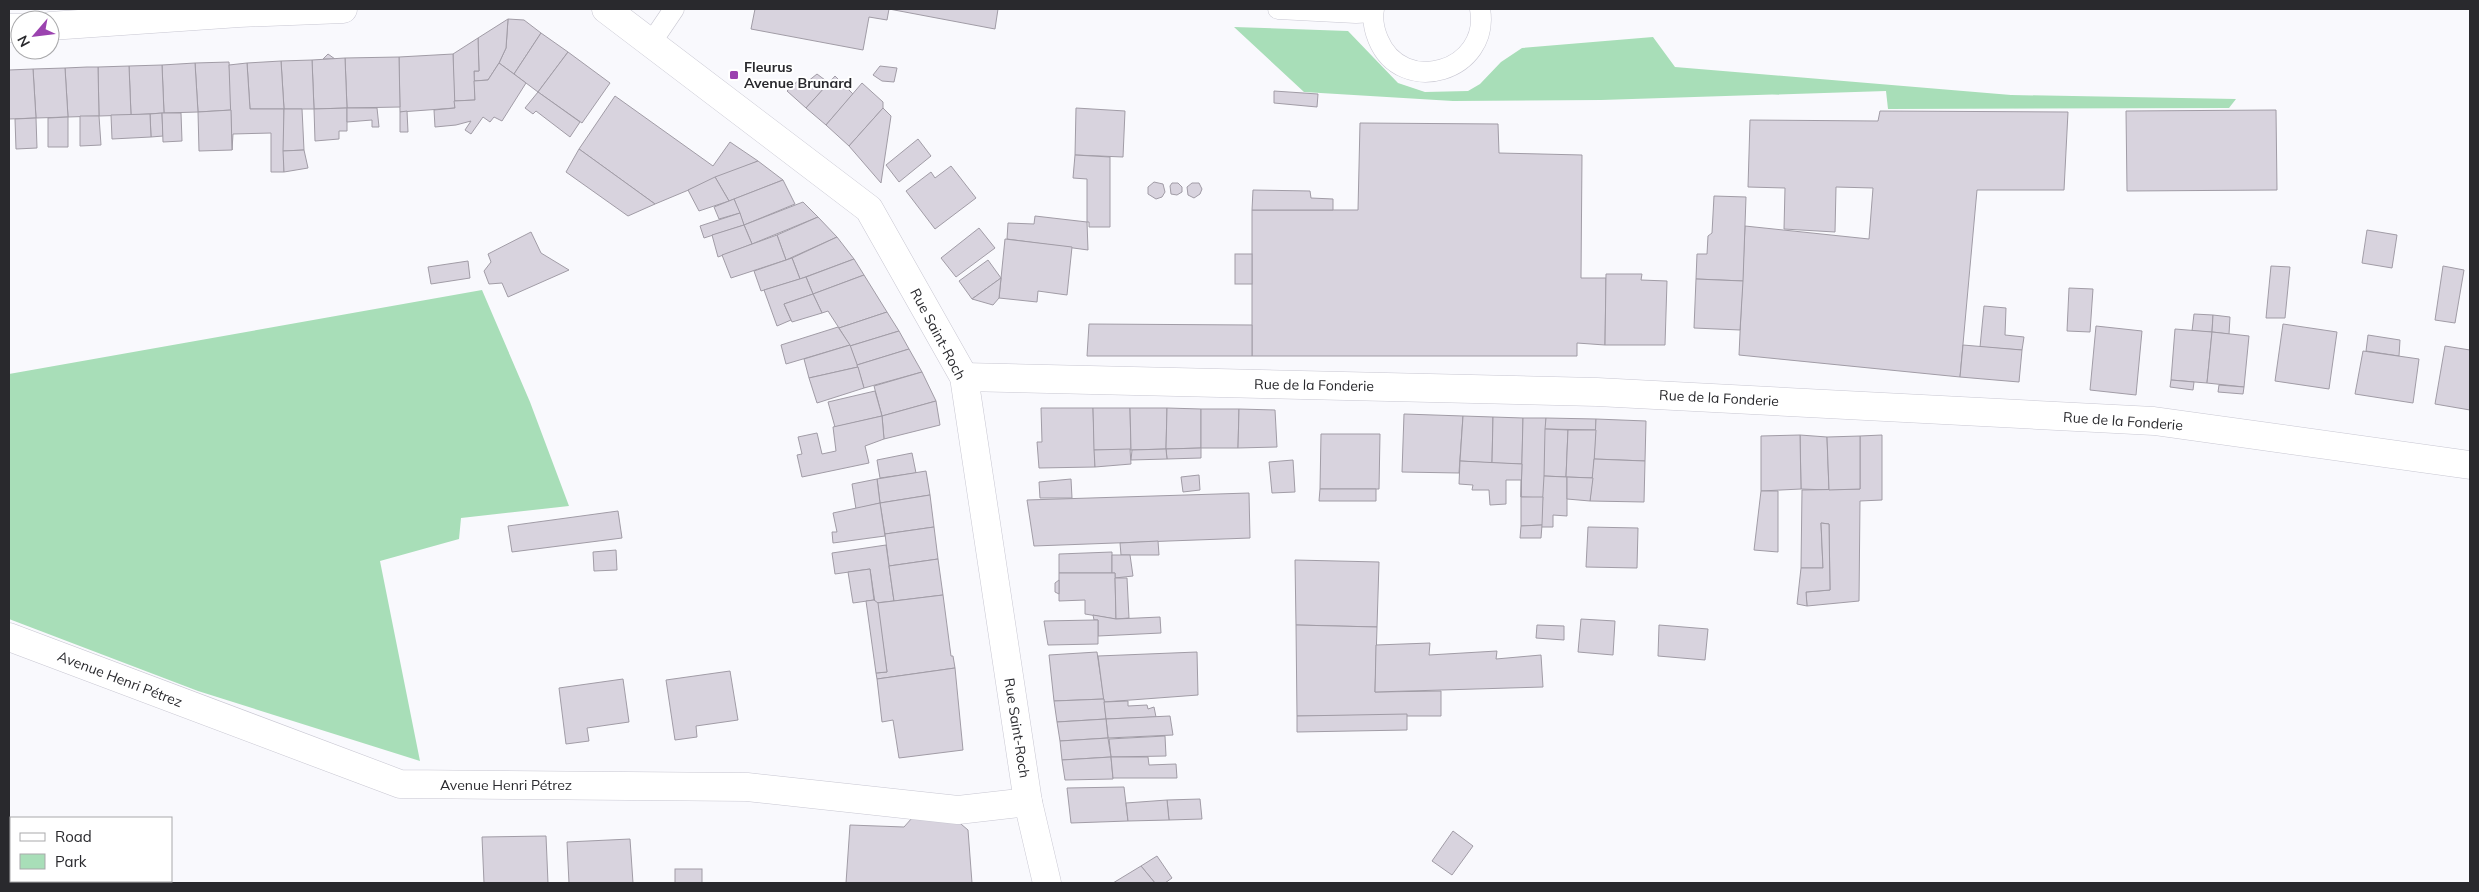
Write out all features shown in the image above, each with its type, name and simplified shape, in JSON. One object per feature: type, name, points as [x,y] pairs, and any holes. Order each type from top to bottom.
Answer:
[{"type":"street","points":[[60,25],[238,13],[343,9]]},
{"type":"street","name":"Rue Saint-Roch","points":[[606,9],[869,209],[964,377],[1028,802],[1047,883]]},
{"type":"street","name":"Rue de la Fonderie","points":[[964,377],[1597,392],[2154,421],[2470,465]]},
{"type":"street","name":"Avenue Henri Pétrez","points":[[9,638],[400,784],[747,787],[958,810],[1028,802]]},
{"type":"lane","points":[[651,43],[674,9]]},
{"type":"lane","points":[[1278,9],[1356,13],[1374,10],[1374,30],[1380,46],[1392,60],[1407,69],[1424,72],[1442,71],[1458,63],[1471,50],[1479,35],[1482,17],[1480,9]]},
{"type":"green space","points":[[1234,27],[1348,31],[1398,83],[1425,92],[1468,91],[1480,84],[1501,62],[1522,48],[1653,37],[1675,67],[2011,95],[2236,99],[2229,108],[1888,109],[1886,91],[1601,100],[1453,101],[1304,92]]},
{"type":"green space","points":[[482,290],[530,402],[569,506],[461,518],[459,539],[380,561],[420,761],[198,691],[9,619],[9,374]]},
{"type":"building","points":[[755,9],[889,9],[887,20],[869,17],[863,50],[751,29]]},
{"type":"building","points":[[889,9],[998,9],[995,29]]},
{"type":"building","points":[[508,19],[524,20],[541,33],[514,74],[499,63],[506,48]]},
{"type":"building","points":[[508,19],[506,48],[499,63],[488,80],[474,81],[474,71],[479,71],[478,38]]},
{"type":"building","points":[[541,33],[568,52],[538,92],[514,74]]},
{"type":"building","points":[[478,38],[479,71],[474,71],[475,100],[454,101],[453,54]]},
{"type":"building","points":[[568,52],[610,83],[582,123],[538,92]]},
{"type":"building","points":[[328,54],[335,59],[323,59]]},
{"type":"building","points":[[453,54],[455,108],[400,112],[399,57]]},
{"type":"building","points":[[399,57],[400,107],[347,108],[345,58]]},
{"type":"building","points":[[345,58],[347,108],[314,109],[312,60]]},
{"type":"building","points":[[312,60],[314,109],[284,109],[281,61]]},
{"type":"building","points":[[281,61],[284,109],[250,109],[247,63]]},
{"type":"building","points":[[229,62],[232,110],[198,112],[195,63]]},
{"type":"building","points":[[195,63],[198,112],[164,113],[162,65]]},
{"type":"building","points":[[247,63],[250,109],[284,109],[284,172],[271,172],[271,133],[233,134],[232,150],[229,65]]},
{"type":"building","points":[[499,63],[526,83],[502,121],[494,117],[490,122],[483,117],[471,134],[465,130],[471,121],[435,127],[434,110],[455,108],[454,101],[475,100],[474,81],[488,80]]},
{"type":"building","points":[[162,65],[164,113],[131,115],[129,66]]},
{"type":"building","points":[[129,66],[131,115],[99,116],[98,67]]},
{"type":"building","points":[[880,66],[897,68],[894,82],[882,81],[873,75]]},
{"type":"building","points":[[98,67],[99,116],[68,117],[65,68]]},
{"type":"building","points":[[65,68],[68,117],[36,118],[33,69]]},
{"type":"building","points":[[33,69],[36,118],[9,119],[9,70]]},
{"type":"building","points":[[817,74],[829,83],[806,108],[787,91],[802,77],[807,82]]},
{"type":"building","points":[[835,76],[853,94],[826,125],[806,108]]},
{"type":"building","points":[[862,83],[883,102],[883,108],[849,146],[826,125]]},
{"type":"building","points":[[1274,91],[1318,94],[1317,107],[1274,103]]},
{"type":"building","points":[[538,92],[580,122],[570,137],[536,111],[533,114],[525,108]]},
{"type":"building","points":[[615,96],[713,166],[730,142],[758,161],[655,204],[579,149]]},
{"type":"building","points":[[347,108],[347,131],[339,131],[339,139],[315,141],[314,109]]},
{"type":"building","points":[[347,108],[377,108],[379,127],[372,127],[372,120],[347,122]]},
{"type":"building","points":[[883,108],[891,116],[881,183],[849,146]]},
{"type":"building","points":[[1076,108],[1125,111],[1123,157],[1075,155]]},
{"type":"building","points":[[284,109],[302,109],[304,150],[283,151]]},
{"type":"building","points":[[231,110],[232,150],[199,151],[198,112]]},
{"type":"building","points":[[2276,110],[2277,190],[2127,191],[2126,111]]},
{"type":"building","points":[[407,111],[408,132],[400,132],[400,112]]},
{"type":"building","points":[[1880,111],[2068,112],[2064,190],[1977,190],[1960,377],[1739,355],[1745,226],[1869,239],[1873,188],[1836,187],[1835,232],[1784,229],[1785,188],[1748,187],[1750,120],[1878,121]]},
{"type":"building","points":[[162,113],[163,136],[151,137],[150,114]]},
{"type":"building","points":[[162,113],[181,113],[182,141],[163,142]]},
{"type":"building","points":[[150,114],[151,137],[112,139],[111,115]]},
{"type":"building","points":[[80,116],[99,116],[101,145],[80,146]]},
{"type":"building","points":[[68,117],[68,147],[48,147],[48,118]]},
{"type":"building","points":[[36,118],[37,148],[16,149],[15,119]]},
{"type":"building","points":[[1360,123],[1498,124],[1499,153],[1582,155],[1581,278],[1606,278],[1605,345],[1577,343],[1577,356],[1252,356],[1252,210],[1358,210]]},
{"type":"building","points":[[918,139],[931,156],[899,182],[886,165]]},
{"type":"building","points":[[579,149],[655,204],[628,216],[566,172]]},
{"type":"building","points":[[304,150],[308,168],[284,172],[283,151]]},
{"type":"building","points":[[1075,155],[1110,157],[1110,227],[1089,227],[1089,222],[1087,222],[1087,179],[1073,178]]},
{"type":"building","points":[[758,161],[783,180],[729,201],[715,177]]},
{"type":"building","points":[[951,166],[976,198],[935,229],[906,191],[931,172],[935,178]]},
{"type":"building","points":[[715,177],[729,201],[699,211],[688,190]]},
{"type":"building","points":[[783,180],[795,204],[744,225],[734,199]]},
{"type":"building","points":[[1154,182],[1163,184],[1165,192],[1162,197],[1156,199],[1148,194],[1148,187]]},
{"type":"building","points":[[1172,183],[1178,183],[1182,187],[1182,192],[1177,195],[1171,194],[1170,186]]},
{"type":"building","points":[[1192,183],[1199,183],[1202,189],[1200,194],[1194,198],[1188,195],[1187,187]]},
{"type":"building","points":[[1253,190],[1310,191],[1311,198],[1333,199],[1333,210],[1252,210]]},
{"type":"building","points":[[1714,196],[1746,197],[1743,281],[1696,279],[1697,254],[1707,254],[1708,236],[1712,233]]},
{"type":"building","points":[[734,199],[740,213],[719,219],[714,207]]},
{"type":"building","points":[[803,202],[818,217],[752,244],[744,225]]},
{"type":"building","points":[[740,213],[744,225],[704,238],[700,226]]},
{"type":"building","points":[[1035,216],[1087,222],[1088,250],[1007,239],[1008,223],[1034,224]]},
{"type":"building","points":[[818,217],[837,237],[786,260],[777,235]]},
{"type":"building","points":[[744,225],[752,244],[718,257],[712,235]]},
{"type":"building","points":[[979,228],[995,248],[956,277],[941,258]]},
{"type":"building","points":[[2367,230],[2397,235],[2392,268],[2362,263]]},
{"type":"building","points":[[531,232],[541,253],[569,270],[508,297],[502,283],[489,284],[484,271],[491,262],[488,254]]},
{"type":"building","points":[[777,235],[786,260],[731,278],[722,255]]},
{"type":"building","points":[[837,237],[854,259],[800,279],[792,258]]},
{"type":"building","points":[[1005,239],[1072,247],[1067,295],[1038,291],[1037,302],[999,298]]},
{"type":"building","points":[[1235,254],[1252,254],[1252,284],[1235,284]]},
{"type":"building","points":[[792,258],[800,279],[761,291],[754,271]]},
{"type":"building","points":[[854,259],[864,275],[813,294],[806,277]]},
{"type":"building","points":[[988,260],[1001,278],[972,299],[959,281]]},
{"type":"building","points":[[468,261],[470,278],[431,284],[428,267]]},
{"type":"building","points":[[2271,266],[2290,267],[2285,318],[2266,318]]},
{"type":"building","points":[[2443,266],[2464,270],[2455,323],[2435,320]]},
{"type":"building","points":[[1606,274],[1642,274],[1641,280],[1667,281],[1665,345],[1605,345]]},
{"type":"building","points":[[864,275],[887,312],[839,328],[828,311],[822,313],[813,294]]},
{"type":"building","points":[[806,277],[813,294],[784,304],[791,320],[777,326],[764,290]]},
{"type":"building","points":[[1001,278],[999,298],[993,305],[972,299]]},
{"type":"building","points":[[1696,279],[1743,281],[1740,330],[1694,328]]},
{"type":"building","points":[[2069,288],[2093,289],[2090,332],[2067,331]]},
{"type":"building","points":[[813,294],[822,313],[792,322],[784,304]]},
{"type":"building","points":[[1984,306],[2006,308],[2005,335],[2024,337],[2022,350],[1980,347]]},
{"type":"building","points":[[887,312],[899,331],[850,346],[839,328]]},
{"type":"building","points":[[2194,314],[2213,315],[2212,332],[2192,331]]},
{"type":"building","points":[[2213,315],[2230,317],[2229,334],[2212,332]]},
{"type":"building","points":[[1089,324],[1252,325],[1252,356],[1087,356]]},
{"type":"building","points":[[2283,324],[2337,332],[2329,389],[2275,381]]},
{"type":"building","points":[[2096,326],[2142,331],[2136,395],[2090,390]]},
{"type":"building","points":[[838,327],[850,345],[786,364],[781,345]]},
{"type":"building","points":[[2175,329],[2212,332],[2207,383],[2171,380]]},
{"type":"building","points":[[899,331],[909,349],[857,365],[850,346]]},
{"type":"building","points":[[2212,332],[2249,336],[2244,387],[2207,383]]},
{"type":"building","points":[[2368,335],[2400,340],[2399,356],[2366,351]]},
{"type":"building","points":[[850,345],[858,367],[809,378],[804,359]]},
{"type":"building","points":[[1963,345],[2022,350],[2019,382],[1960,377]]},
{"type":"building","points":[[2445,346],[2470,350],[2470,410],[2435,404]]},
{"type":"building","points":[[909,349],[922,372],[864,388],[857,365]]},
{"type":"building","points":[[2363,351],[2419,359],[2413,403],[2355,394]]},
{"type":"building","points":[[858,367],[864,388],[817,403],[809,378]]},
{"type":"building","points":[[922,372],[936,401],[882,416],[874,386]]},
{"type":"building","points":[[2171,380],[2194,382],[2193,390],[2170,387]]},
{"type":"building","points":[[2219,385],[2244,387],[2243,394],[2218,392]]},
{"type":"building","points":[[875,391],[882,416],[835,427],[828,402]]},
{"type":"building","points":[[936,401],[940,425],[884,439],[882,416]]},
{"type":"building","points":[[1041,408],[1093,408],[1095,467],[1039,468],[1037,442],[1042,442]]},
{"type":"building","points":[[1093,408],[1130,408],[1131,450],[1094,450]]},
{"type":"building","points":[[1130,408],[1167,408],[1166,449],[1131,450]]},
{"type":"building","points":[[1167,408],[1201,409],[1201,448],[1166,449]]},
{"type":"building","points":[[1201,409],[1239,409],[1238,448],[1201,448]]},
{"type":"building","points":[[1239,409],[1275,410],[1277,447],[1238,448]]},
{"type":"building","points":[[1404,414],[1463,416],[1459,473],[1402,472]]},
{"type":"building","points":[[882,416],[884,439],[865,446],[869,463],[802,477],[797,455],[802,454],[798,437],[817,433],[822,454],[836,451],[833,427]]},
{"type":"building","points":[[1463,416],[1493,417],[1492,463],[1460,461]]},
{"type":"building","points":[[1493,417],[1523,418],[1522,464],[1492,463]]},
{"type":"building","points":[[1523,418],[1546,418],[1544,498],[1521,497]]},
{"type":"building","points":[[1546,418],[1596,419],[1596,430],[1545,429]]},
{"type":"building","points":[[1596,419],[1646,421],[1645,461],[1594,459]]},
{"type":"building","points":[[1545,429],[1568,430],[1566,477],[1544,476]]},
{"type":"building","points":[[1568,430],[1596,430],[1593,478],[1566,477]]},
{"type":"building","points":[[1321,434],[1380,434],[1379,489],[1320,489]]},
{"type":"building","points":[[1800,435],[1827,437],[1829,490],[1801,489]]},
{"type":"building","points":[[1800,435],[1801,489],[1761,491],[1761,436]]},
{"type":"building","points":[[1882,435],[1882,500],[1860,501],[1859,601],[1807,606],[1806,592],[1830,590],[1829,524],[1821,523],[1823,568],[1801,568],[1802,490],[1860,489],[1860,436]]},
{"type":"building","points":[[1860,436],[1860,489],[1829,490],[1827,437]]},
{"type":"building","points":[[1201,448],[1201,458],[1167,459],[1166,449]]},
{"type":"building","points":[[1130,449],[1131,464],[1095,467],[1094,450]]},
{"type":"building","points":[[1166,449],[1167,459],[1131,460],[1132,450]]},
{"type":"building","points":[[912,453],[916,473],[880,478],[877,460]]},
{"type":"building","points":[[1594,459],[1645,461],[1644,502],[1590,501]]},
{"type":"building","points":[[1293,460],[1295,492],[1272,493],[1269,462]]},
{"type":"building","points":[[1460,461],[1522,464],[1521,497],[1521,480],[1506,480],[1506,504],[1490,505],[1489,490],[1472,490],[1473,485],[1459,484]]},
{"type":"building","points":[[926,471],[930,495],[880,503],[877,479]]},
{"type":"building","points":[[1199,475],[1200,490],[1183,492],[1181,477]]},
{"type":"building","points":[[1544,476],[1567,477],[1567,516],[1553,515],[1553,527],[1541,527]]},
{"type":"building","points":[[1567,477],[1593,478],[1590,501],[1567,499]]},
{"type":"building","points":[[877,479],[880,503],[856,509],[852,484]]},
{"type":"building","points":[[1071,479],[1072,498],[1040,498],[1039,482]]},
{"type":"building","points":[[1320,489],[1376,489],[1376,501],[1319,501]]},
{"type":"building","points":[[1761,491],[1778,491],[1778,552],[1754,550]]},
{"type":"building","points":[[1249,493],[1250,538],[1034,546],[1027,500]]},
{"type":"building","points":[[930,495],[934,527],[885,534],[880,503]]},
{"type":"building","points":[[1521,497],[1543,497],[1542,525],[1521,526]]},
{"type":"building","points":[[880,503],[885,536],[833,543],[832,532],[837,532],[833,513]]},
{"type":"building","points":[[618,511],[622,538],[512,552],[508,526]]},
{"type":"building","points":[[1821,523],[1829,524],[1830,590],[1806,592],[1807,606],[1797,604],[1801,568],[1823,568]]},
{"type":"building","points":[[1542,525],[1541,538],[1520,538],[1521,526]]},
{"type":"building","points":[[934,527],[938,559],[889,566],[885,534]]},
{"type":"building","points":[[1588,527],[1638,528],[1637,568],[1586,567]]},
{"type":"building","points":[[1158,541],[1159,555],[1121,555],[1120,543]]},
{"type":"building","points":[[886,545],[894,601],[875,603],[870,569],[835,574],[832,553]]},
{"type":"building","points":[[616,550],[617,570],[594,571],[593,552]]},
{"type":"building","points":[[1112,552],[1112,573],[1059,573],[1059,554]]},
{"type":"building","points":[[1112,555],[1130,555],[1133,576],[1115,578],[1115,573],[1112,573]]},
{"type":"building","points":[[938,559],[943,595],[894,601],[889,566]]},
{"type":"building","points":[[1295,560],[1379,562],[1377,627],[1296,625]]},
{"type":"building","points":[[870,569],[874,600],[853,603],[848,572]]},
{"type":"building","points":[[1059,573],[1115,573],[1116,619],[1085,614],[1085,600],[1059,601]]},
{"type":"building","points":[[1115,578],[1127,578],[1129,618],[1116,619]]},
{"type":"building","points":[[1059,580],[1059,594],[1055,592],[1055,583]]},
{"type":"building","points":[[943,595],[951,656],[953,656],[955,668],[877,679],[876,673],[887,672],[877,603]]},
{"type":"building","points":[[874,600],[878,603],[887,672],[876,673],[866,601]]},
{"type":"building","points":[[1093,615],[1116,619],[1160,617],[1161,633],[1098,636],[1098,620],[1094,620]]},
{"type":"building","points":[[1581,619],[1615,621],[1613,655],[1578,652]]},
{"type":"building","points":[[1098,620],[1098,644],[1048,645],[1044,621]]},
{"type":"building","points":[[1296,625],[1377,627],[1375,692],[1441,691],[1441,716],[1297,716]]},
{"type":"building","points":[[1537,625],[1564,626],[1564,640],[1536,638]]},
{"type":"building","points":[[1659,625],[1708,629],[1705,660],[1658,656]]},
{"type":"building","points":[[1430,643],[1429,655],[1497,651],[1496,659],[1541,655],[1543,687],[1375,692],[1376,645]]},
{"type":"building","points":[[1097,652],[1104,699],[1054,701],[1049,655]]},
{"type":"building","points":[[1197,652],[1198,695],[1104,702],[1098,656]]},
{"type":"building","points":[[955,668],[963,750],[899,758],[893,720],[882,722],[877,679]]},
{"type":"building","points":[[730,671],[738,720],[696,726],[697,737],[675,740],[666,680]]},
{"type":"building","points":[[623,679],[629,722],[587,728],[589,741],[566,744],[559,688]]},
{"type":"building","points":[[1104,699],[1106,719],[1057,722],[1054,701]]},
{"type":"building","points":[[1128,701],[1128,706],[1147,705],[1148,709],[1154,707],[1156,717],[1106,719],[1104,702]]},
{"type":"building","points":[[1407,714],[1407,730],[1297,732],[1297,716]]},
{"type":"building","points":[[1170,716],[1173,735],[1108,738],[1106,719]]},
{"type":"building","points":[[1106,719],[1108,738],[1060,741],[1057,722]]},
{"type":"building","points":[[1165,736],[1166,756],[1111,757],[1109,739]]},
{"type":"building","points":[[1108,738],[1111,757],[1062,760],[1060,741]]},
{"type":"building","points":[[1111,757],[1113,779],[1065,780],[1062,760]]},
{"type":"building","points":[[1111,757],[1148,757],[1149,765],[1176,764],[1177,778],[1113,778]]},
{"type":"building","points":[[1124,787],[1128,821],[1071,823],[1067,788]]},
{"type":"building","points":[[1200,799],[1202,819],[1169,820],[1167,800]]},
{"type":"building","points":[[1167,800],[1169,820],[1128,821],[1126,803]]},
{"type":"building","points":[[912,818],[955,819],[968,830],[972,883],[846,883],[850,825],[904,827]]},
{"type":"building","points":[[1453,831],[1473,846],[1452,875],[1432,861]]},
{"type":"building","points":[[546,836],[548,883],[484,883],[482,837]]},
{"type":"building","points":[[630,839],[633,883],[569,883],[567,842]]},
{"type":"building","points":[[1157,856],[1172,878],[1165,883],[1155,883],[1141,866]]},
{"type":"building","points":[[1141,866],[1155,883],[1113,883]]},
{"type":"building","points":[[675,869],[702,869],[702,883],[675,883]]},
{"type":"place","name":"Fleurus Avenue Brunard","points":[[734,75]]}]
